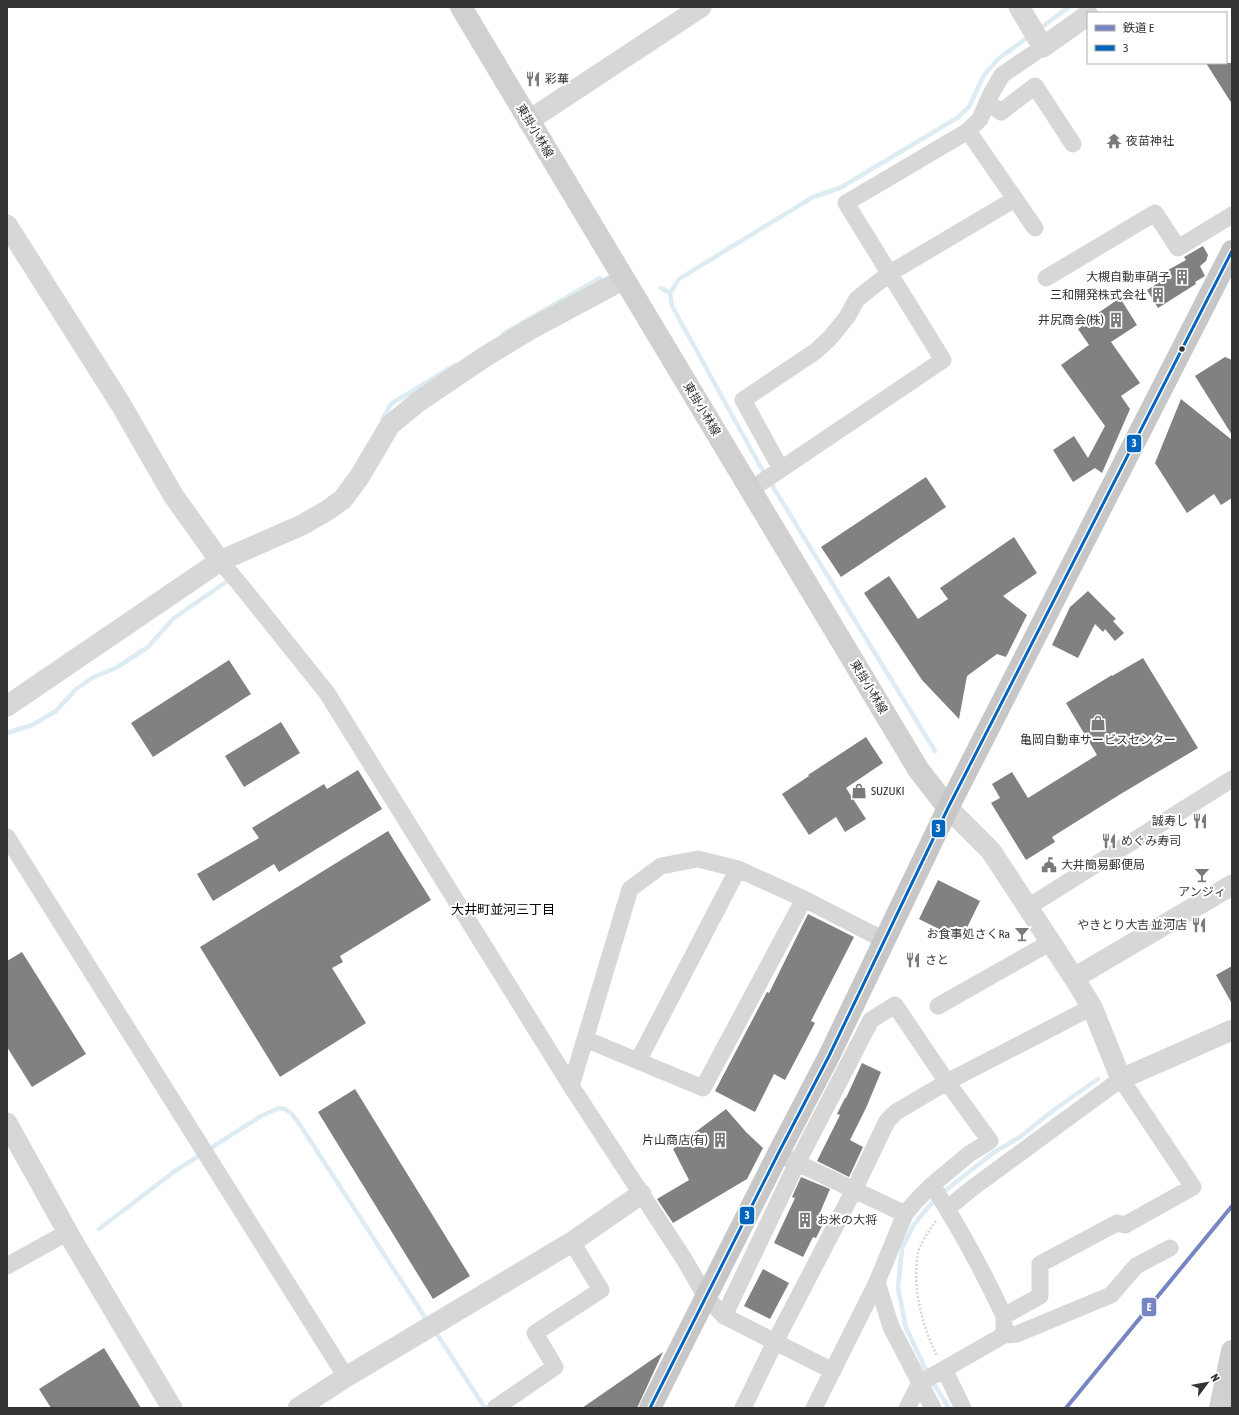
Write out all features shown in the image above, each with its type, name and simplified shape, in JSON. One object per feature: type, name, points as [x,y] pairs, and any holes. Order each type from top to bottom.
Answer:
[{"type":"highway","points":[[650,1408],[829,1056],[948,808],[1232,251]]},
{"type":"main road","name":"東掛小林線","points":[[461,7],[918,769],[948,808]]},
{"type":"main road","points":[[1220,1408],[1232,1351]]},
{"type":"street","points":[[528,121],[701,7]]},
{"type":"street","points":[[1019,7],[1043,47]]},
{"type":"street","points":[[750,490],[943,360],[846,203],[968,131],[980,119],[987,102],[1002,75],[1087,16]]},
{"type":"street","points":[[987,102],[1001,112],[1035,86],[1073,144]]},
{"type":"street","points":[[968,131],[1035,228]]},
{"type":"street","points":[[781,469],[742,400],[816,351],[830,338],[847,316],[857,299],[890,273],[1015,199]]},
{"type":"street","points":[[1046,278],[1155,213],[1178,248],[1232,215]]},
{"type":"street","points":[[7,224],[120,403],[173,495],[220,561],[327,693],[570,1086],[684,1259],[706,1297],[724,1316],[833,1371]]},
{"type":"street","points":[[7,706],[220,561],[302,525],[328,510],[342,499],[360,476],[390,425],[418,402],[523,334],[624,279]]},
{"type":"street","points":[[1028,907],[1231,782]]},
{"type":"street","points":[[948,808],[991,851],[1051,942],[1092,1008],[1121,1079],[1193,1187],[1125,1224],[1117,1223],[1040,1264],[1040,1296],[1004,1316]]},
{"type":"street","points":[[7,837],[346,1377]]},
{"type":"street","points":[[570,1086],[630,889],[661,866],[698,859],[738,869],[804,898],[884,940]]},
{"type":"street","points":[[638,1061],[738,869]]},
{"type":"street","points":[[1074,978],[1232,884]]},
{"type":"street","points":[[585,1039],[703,1088],[804,898]]},
{"type":"street","points":[[938,1006],[1051,942]]},
{"type":"street","points":[[724,1316],[797,1163],[871,1020],[896,1005],[990,1141],[970,1154],[932,1186],[905,1214],[877,1282],[814,1408]]},
{"type":"street","points":[[744,1408],[775,1342],[854,1190],[887,1121],[896,1112],[948,1082],[1092,1008]]},
{"type":"street","points":[[947,1209],[970,1189],[1121,1079],[1232,1030]]},
{"type":"street","points":[[7,1123],[68,1232],[172,1408]]},
{"type":"street","points":[[778,1154],[905,1214]]},
{"type":"street","points":[[932,1186],[947,1209],[990,1287],[1004,1316],[1004,1336]]},
{"type":"street","points":[[298,1408],[346,1377],[572,1242],[641,1194]]},
{"type":"street","points":[[7,1266],[68,1232]]},
{"type":"street","points":[[495,1408],[555,1367],[535,1333],[602,1290],[572,1242]]},
{"type":"street","points":[[907,1408],[920,1383],[1004,1336],[1017,1334],[1111,1295],[1136,1266],[1170,1248]]},
{"type":"street","points":[[877,1282],[891,1327],[933,1408]]},
{"type":"street","points":[[944,1369],[963,1408]]},
{"type":"path","points":[[944,1369],[929,1339],[919,1302],[916,1276],[918,1252],[933,1224],[947,1209]]},
{"type":"building","points":[[1232,63],[1232,104],[1207,64]]},
{"type":"building","points":[[1203,246],[1208,255],[1206,261],[1200,266],[1205,276],[1195,282],[1196,284],[1158,308],[1147,290],[1171,275],[1168,270],[1186,260],[1184,257]]},
{"type":"building","points":[[1120,298],[1137,325],[1111,342],[1140,383],[1121,396],[1130,409],[1102,473],[1095,468],[1073,482],[1053,450],[1074,436],[1088,458],[1105,426],[1061,365],[1089,345],[1078,329]]},
{"type":"building","points":[[1225,357],[1232,360],[1232,435],[1195,376]]},
{"type":"building","points":[[1181,399],[1232,440],[1232,498],[1221,505],[1214,494],[1187,513],[1155,463]]},
{"type":"building","points":[[926,477],[946,507],[841,577],[821,547]]},
{"type":"building","points":[[1014,537],[1037,573],[1003,596],[1027,615],[1006,657],[997,654],[967,676],[959,719],[922,680],[864,593],[889,576],[918,619],[948,599],[940,588]]},
{"type":"building","points":[[1088,591],[1116,619],[1113,621],[1124,633],[1115,641],[1105,629],[1103,632],[1095,624],[1078,658],[1052,645],[1070,607]]},
{"type":"building","points":[[1143,658],[1198,748],[1052,837],[1055,842],[1026,860],[991,803],[1000,798],[992,784],[1012,772],[1028,798],[1097,755],[1066,703]]},
{"type":"building","points":[[229,660],[251,694],[153,757],[131,723]]},
{"type":"building","points":[[281,722],[300,753],[244,787],[225,756]]},
{"type":"building","points":[[866,737],[883,763],[846,788],[866,819],[845,832],[836,817],[809,835],[782,794]]},
{"type":"building","points":[[358,770],[382,809],[279,872],[274,864],[213,901],[197,874],[259,838],[252,828],[324,784],[327,789]]},
{"type":"building","points":[[388,831],[431,900],[340,956],[343,962],[332,968],[366,1023],[280,1077],[200,947]]},
{"type":"building","points":[[938,880],[980,901],[961,940],[919,919]]},
{"type":"building","points":[[808,914],[854,937],[811,1021],[815,1023],[785,1080],[774,1074],[755,1112],[715,1091],[767,992],[769,993]]},
{"type":"building","points":[[22,952],[86,1054],[32,1087],[7,1047],[7,961]]},
{"type":"building","points":[[1232,966],[1232,1004],[1216,975]]},
{"type":"building","points":[[862,1063],[881,1072],[866,1108],[850,1140],[863,1147],[849,1177],[817,1161],[840,1115],[837,1114]]},
{"type":"building","points":[[355,1089],[470,1276],[433,1299],[318,1112]]},
{"type":"building","points":[[726,1109],[746,1132],[763,1148],[747,1179],[673,1223],[657,1199],[689,1180],[673,1149]]},
{"type":"building","points":[[801,1177],[830,1189],[819,1215],[826,1218],[816,1238],[813,1237],[803,1257],[774,1243],[795,1198],[792,1197]]},
{"type":"building","points":[[763,1269],[789,1283],[770,1319],[744,1306]]},
{"type":"building","points":[[104,1348],[141,1408],[51,1408],[39,1389]]},
{"type":"building","points":[[663,1352],[637,1408],[582,1408]]},
{"type":"waterway","points":[[1038,30],[1069,7]]},
{"type":"waterway","points":[[935,751],[759,464],[672,306],[670,293],[679,279],[813,197],[840,188],[957,118],[969,107],[984,75],[998,59],[1031,35]]},
{"type":"waterway","points":[[503,334],[600,278]]},
{"type":"waterway","points":[[661,288],[670,293]]},
{"type":"waterway","points":[[383,418],[391,404],[455,365]]},
{"type":"waterway","points":[[7,733],[32,725],[56,711],[76,689],[94,677],[116,668],[148,647],[174,618],[226,582]]},
{"type":"waterway","points":[[941,1194],[993,1153],[1020,1137],[1055,1109],[1098,1079]]},
{"type":"waterway","points":[[99,1229],[175,1171],[261,1116],[279,1108],[285,1109],[291,1113],[300,1125],[428,1322]]},
{"type":"waterway","points":[[928,1374],[906,1328],[898,1288],[902,1249],[913,1226],[936,1199]]},
{"type":"waterway","points":[[435,1331],[485,1408]]},
{"type":"waterway","points":[[932,1381],[949,1408]]},
{"type":"rail line","name":"E","points":[[1066,1408],[1232,1206]]},
{"type":"transit line","name":"3","points":[[650,1408],[829,1056],[948,808],[1232,251]]},
{"type":"place","name":"彩華","points":[[533,79]]},
{"type":"place","name":"夜苗神社","points":[[1114,141]]},
{"type":"place","name":"大槻自動車硝子","points":[[1182,277]]},
{"type":"place","name":"三和開発株式会社","points":[[1158,295]]},
{"type":"place","name":"井尻商会(株)","points":[[1116,320]]},
{"type":"place","name":"亀岡自動車サービスセンター","points":[[1098,723]]},
{"type":"place","name":"SUZUKI","points":[[859,791]]},
{"type":"place","name":"誠寿し","points":[[1200,821]]},
{"type":"place","name":"めぐみ寿司","points":[[1109,841]]},
{"type":"place","name":"大井簡易郵便局","points":[[1049,865]]},
{"type":"place","name":"アンジィ","points":[[1202,875]]},
{"type":"place","name":"やきとり大吉 並河店","points":[[1199,925]]},
{"type":"place","name":"お食事処さくRa","points":[[1022,934]]},
{"type":"place","name":"さと","points":[[913,960]]},
{"type":"place","name":"片山商店(有)","points":[[720,1140]]},
{"type":"place","name":"お米の大将","points":[[805,1220]]},
{"type":"district","name":"大井町並河三丁目","points":[[503,909]]}]
